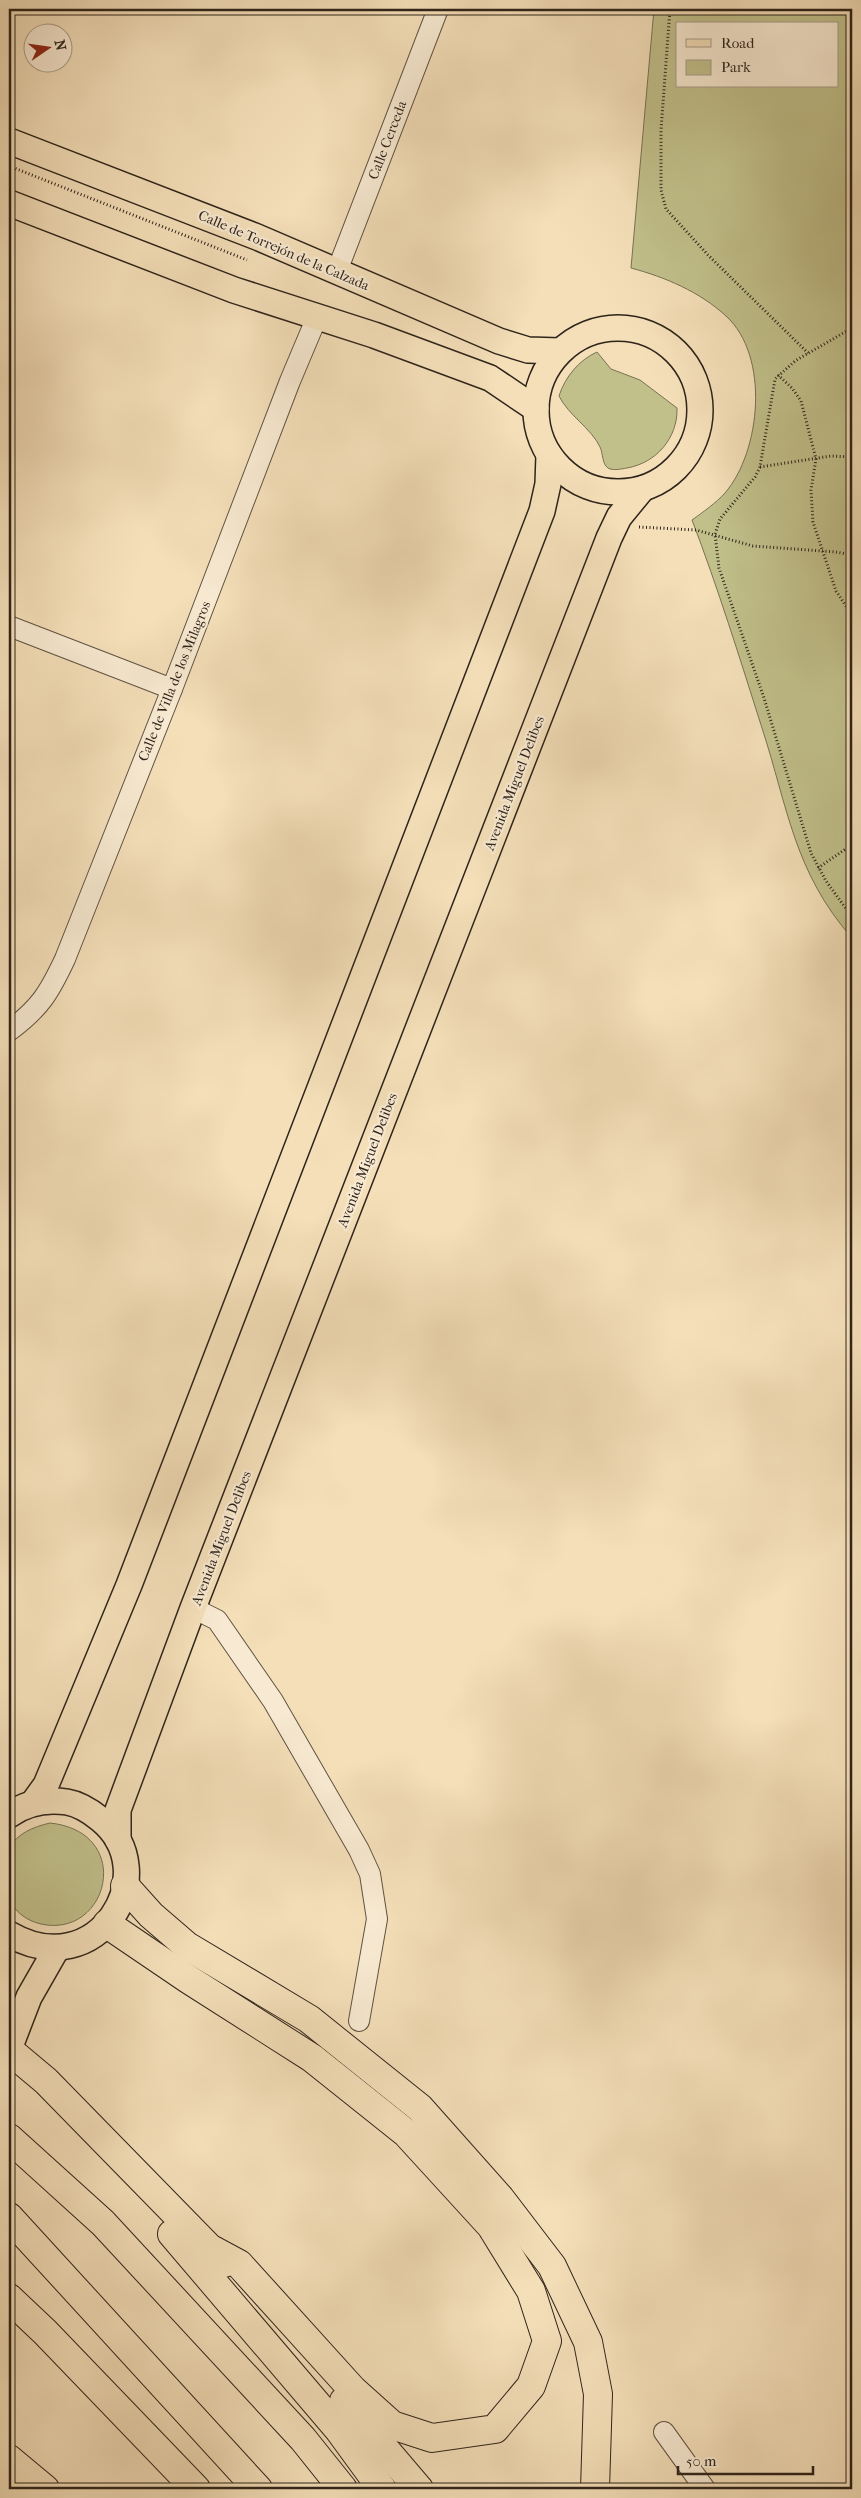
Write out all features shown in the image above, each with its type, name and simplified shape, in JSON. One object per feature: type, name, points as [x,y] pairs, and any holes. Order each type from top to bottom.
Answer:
[{"type":"highway","points":[[125,1886],[151,1915],[187,1946],[309,2019],[420,2108],[506,2206],[552,2266],[588,2342],[598,2394],[595,2489]]},
{"type":"highway","points":[[108,1924],[188,1979],[312,2058],[406,2133],[491,2226],[531,2291],[547,2341],[531,2386],[495,2429],[432,2438],[392,2425],[353,2390],[239,2264],[213,2250]]},
{"type":"highway","points":[[9,2049],[46,2081],[213,2250],[419,2489]]},
{"type":"highway","points":[[9,2067],[169,2230],[339,2430],[382,2489]]},
{"type":"highway","points":[[9,2138],[103,2223],[303,2439],[344,2489]]},
{"type":"highway","points":[[9,2217],[258,2489]]},
{"type":"highway","points":[[9,2298],[194,2487]]},
{"type":"highway","points":[[9,2460],[45,2489]]},
{"type":"main road","name":"Calle de Torrejón de la Calzada","points":[[9,141],[257,237],[499,341],[528,350],[560,351]]},
{"type":"main road","points":[[9,203],[234,290],[374,335],[490,378],[536,409]]},
{"type":"main road","points":[[608,327],[635,328],[660,338],[682,356],[696,380],[701,406],[698,434],[686,458],[666,477],[642,489],[621,492],[600,490],[587,486],[563,471],[550,455],[537,425],[536,409],[542,378],[560,351],[582,335],[608,327]]},
{"type":"main road","points":[[34,1803],[46,1784],[128,1585],[538,520],[548,484],[550,455]]},
{"type":"main road","name":"Avenida Miguel Delibes","points":[[118,1840],[118,1810],[193,1608],[609,538],[619,517],[642,489]]},
{"type":"main road","points":[[9,1815],[34,1803],[53,1800],[73,1803],[102,1820],[118,1840],[125,1862],[125,1886],[118,1908],[108,1924],[93,1936],[76,1945],[57,1948],[40,1947],[24,1943],[9,1934]]},
{"type":"main road","points":[[9,2049],[29,1997],[57,1948]]},
{"type":"street","name":"Calle Cerceda","points":[[337,271],[438,9]]},
{"type":"street","name":"Calle de Villa de los Milagros","points":[[9,1031],[29,1016],[50,992],[172,689],[290,380],[317,317]]},
{"type":"street","points":[[9,626],[172,689]]},
{"type":"street","points":[[193,1608],[216,1620],[273,1701],[359,1850],[370,1874],[376,1919],[359,2022]]},
{"type":"street","points":[[664,2432],[705,2489]]},
{"type":"path","points":[[670,9],[661,130],[660,190],[666,209],[708,256],[808,353]]},
{"type":"path","points":[[9,166],[247,260]]},
{"type":"path","points":[[852,328],[795,361],[778,375],[772,387],[768,431],[760,467],[755,477],[720,519],[715,534],[719,568],[764,698],[799,817],[818,868],[852,918]]},
{"type":"path","points":[[778,375],[792,388],[801,401],[816,459],[811,490],[813,522],[821,551],[836,591],[852,615]]},
{"type":"path","points":[[760,467],[816,459],[852,457]]},
{"type":"path","points":[[639,527],[696,530],[753,546],[852,555]]},
{"type":"path","points":[[818,868],[850,846],[852,841],[848,810],[852,791]]},
{"type":"green space","points":[[654,9],[852,9],[852,938],[817,889],[795,838],[737,650],[692,520],[714,504],[725,493],[737,475],[747,453],[753,429],[756,404],[755,379],[749,355],[740,333],[716,307],[682,286],[631,268]]},
{"type":"green space","points":[[597,352],[611,369],[640,380],[677,408],[674,429],[669,439],[656,455],[638,465],[617,470],[608,468],[596,440],[568,410],[559,396],[565,382],[579,364]]},
{"type":"green space","points":[[50,1823],[77,1831],[94,1845],[102,1863],[103,1882],[96,1901],[83,1916],[64,1924],[41,1924],[31,1921],[18,1912],[9,1899],[9,1848],[26,1831]]}]
